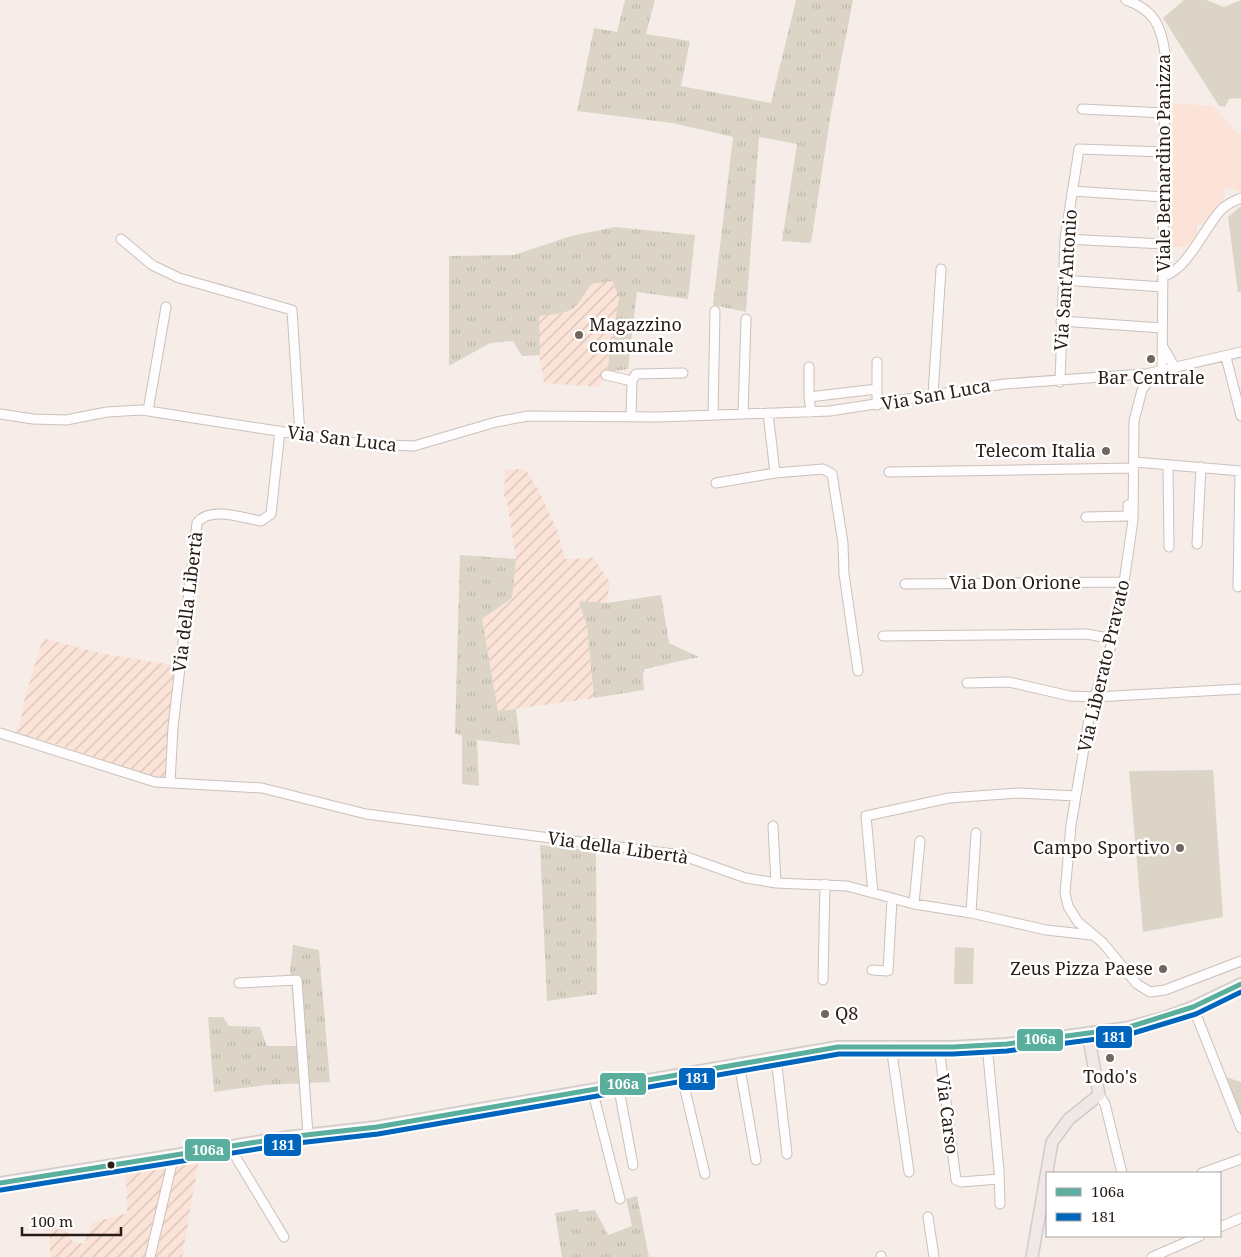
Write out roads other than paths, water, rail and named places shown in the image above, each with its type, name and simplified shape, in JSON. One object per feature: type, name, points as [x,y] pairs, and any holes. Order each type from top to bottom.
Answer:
[{"type":"main road","points":[[0,1183],[308,1134],[376,1127],[838,1047],[987,1045],[1138,1026],[1194,1007],[1241,984]]},
{"type":"main road","points":[[1047,1172],[1052,1142],[1069,1119],[1099,1095],[1088,1033]]},
{"type":"main road","points":[[1032,1257],[1046,1176]]},
{"type":"street","name":"Viale Bernardino Panizza","points":[[1126,0],[1146,9],[1160,30],[1165,53],[1164,287],[1161,372]]},
{"type":"street","points":[[1082,109],[1165,113]]},
{"type":"street","name":"Via Sant'Antonio","points":[[1060,382],[1065,239],[1079,149],[1164,152]]},
{"type":"street","points":[[1072,192],[1164,197]]},
{"type":"street","points":[[1164,276],[1173,273],[1183,263],[1222,208],[1241,198]]},
{"type":"street","points":[[1065,239],[1164,244]]},
{"type":"street","points":[[121,240],[152,266],[179,278],[292,310],[300,435]]},
{"type":"street","points":[[933,395],[941,269]]},
{"type":"street","points":[[1063,280],[1164,287]]},
{"type":"street","points":[[148,411],[166,307]]},
{"type":"street","points":[[713,415],[715,311]]},
{"type":"street","points":[[742,414],[746,319]]},
{"type":"street","points":[[1061,321],[1162,328]]},
{"type":"street","name":"Viale Bernardino Panizza","points":[[1162,344],[1175,368]]},
{"type":"street","points":[[1144,380],[1161,372],[1241,352]]},
{"type":"street","points":[[1226,357],[1241,416]]},
{"type":"street","points":[[877,362],[877,405]]},
{"type":"street","points":[[809,367],[811,412]]},
{"type":"street","points":[[631,417],[632,381],[636,374],[683,373]]},
{"type":"street","points":[[606,375],[632,381]]},
{"type":"street","name":"Via San Luca","points":[[0,414],[33,419],[66,420],[106,412],[148,411],[362,444],[414,446],[512,418],[811,412],[877,405],[1004,384],[1060,382],[1128,376],[1144,380]]},
{"type":"street","name":"Via Liberato Pravato","points":[[1144,380],[1134,421],[1133,520],[1124,582],[1113,639],[1090,713],[1076,796],[1067,861],[1065,893],[1068,906],[1073,914],[1092,935],[1102,942],[1141,987],[1156,992],[1241,961]]},
{"type":"street","points":[[809,396],[877,389]]},
{"type":"street","points":[[768,414],[775,473]]},
{"type":"street","name":"Via della Libertà","points":[[170,783],[173,727],[197,523],[201,517],[212,514],[261,521],[271,514],[280,431]]},
{"type":"street","points":[[1168,465],[1169,547]]},
{"type":"street","points":[[889,472],[1168,465],[1241,471],[1238,587]]},
{"type":"street","points":[[1086,518],[1128,516],[1133,466]]},
{"type":"street","points":[[1197,544],[1200,467]]},
{"type":"street","points":[[716,483],[775,473],[823,469],[832,474],[843,542],[844,574],[858,671]]},
{"type":"street","name":"Via Don Orione","points":[[905,584],[1124,582]]},
{"type":"street","points":[[883,636],[1087,634],[1113,639]]},
{"type":"street","points":[[967,683],[1009,682],[1070,696],[1095,697],[1241,690]]},
{"type":"street","name":"Via della Libertà","points":[[0,733],[155,782],[262,788],[366,814],[681,855],[746,878],[776,883],[847,886],[914,904],[971,913],[1046,930],[1092,935]]},
{"type":"street","points":[[873,893],[866,816],[949,798],[1018,793],[1076,796]]},
{"type":"street","points":[[773,826],[776,883]]},
{"type":"street","points":[[971,913],[976,833]]},
{"type":"street","points":[[914,904],[920,841]]},
{"type":"street","points":[[824,980],[825,884]]},
{"type":"street","points":[[872,970],[888,971],[892,899]]},
{"type":"street","points":[[239,982],[297,980],[308,1134]]},
{"type":"street","points":[[1194,1007],[1241,1128]]},
{"type":"street","points":[[987,1045],[1000,1204]]},
{"type":"street","points":[[891,1046],[909,1172]]},
{"type":"street","name":"Via Carso","points":[[939,1047],[956,1180],[961,1182],[999,1179]]},
{"type":"street","points":[[776,1057],[786,1154]]},
{"type":"street","points":[[739,1063],[756,1160]]},
{"type":"street","points":[[681,1073],[705,1174]]},
{"type":"street","points":[[618,1084],[633,1165]]},
{"type":"street","points":[[592,1089],[620,1199]]},
{"type":"street","points":[[1099,1095],[1105,1104],[1122,1172]]},
{"type":"street","points":[[229,1146],[284,1237]]},
{"type":"street","points":[[150,1257],[174,1155]]},
{"type":"street","points":[[1205,1172],[1241,1159]]},
{"type":"street","points":[[928,1217],[934,1257]]},
{"type":"street","points":[[1221,1227],[1241,1218]]},
{"type":"street","points":[[1152,1257],[1183,1239]]},
{"type":"place","name":"Magazzino comunale","points":[[579,335]]},
{"type":"place","name":"Bar Centrale","points":[[1151,359]]},
{"type":"place","name":"Telecom Italia","points":[[1106,451]]},
{"type":"place","name":"Campo Sportivo","points":[[1180,848]]},
{"type":"place","name":"Zeus Pizza Paese","points":[[1163,969]]},
{"type":"place","name":"Q8","points":[[825,1014]]},
{"type":"place","name":"Todo's","points":[[1110,1058]]}]
